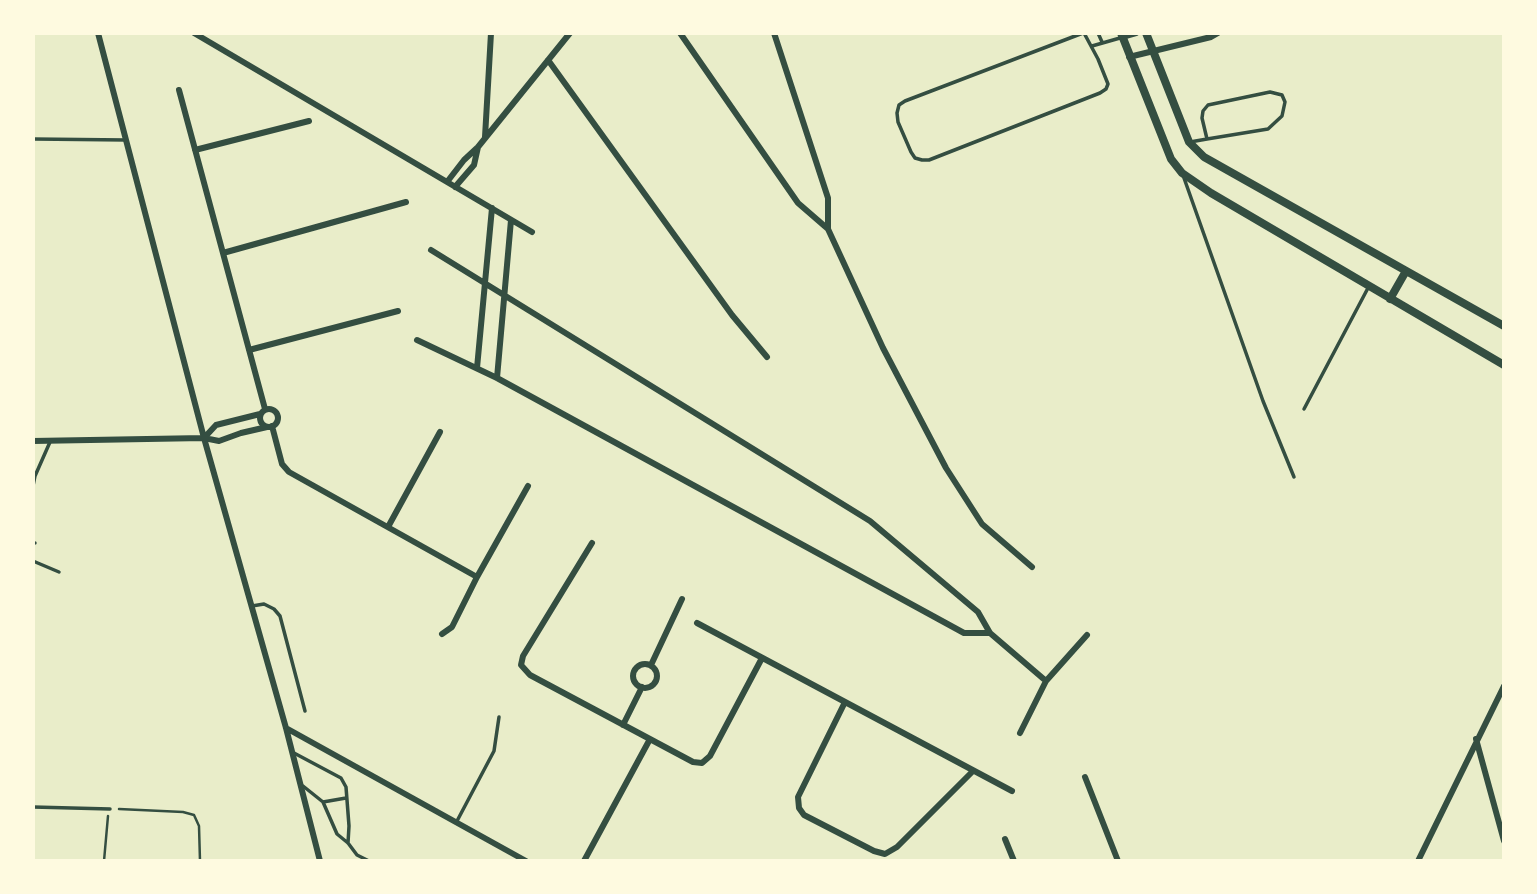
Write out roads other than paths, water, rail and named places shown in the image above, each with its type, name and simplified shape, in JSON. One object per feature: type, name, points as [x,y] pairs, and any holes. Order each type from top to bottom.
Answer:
[{"type":"street","points":[[98,33],[204,438],[286,728],[320,861]]},
{"type":"street","points":[[194,33],[532,232]]},
{"type":"street","points":[[485,138],[491,33]]},
{"type":"street","points":[[447,182],[570,33]]},
{"type":"street","points":[[680,33],[798,203],[828,229],[883,348],[946,468],[982,524],[1032,567]]},
{"type":"street","points":[[774,33],[828,198],[828,229]]},
{"type":"street","points":[[1136,33],[1121,35],[1171,159],[1182,173],[1211,193],[1504,365]]},
{"type":"street","points":[[1146,33],[1189,142],[1204,157],[1504,326]]},
{"type":"street","points":[[1129,57],[1218,33]]},
{"type":"street","points":[[548,60],[732,315],[767,357]]},
{"type":"street","points":[[179,90],[249,349],[263,411],[260,419],[262,424],[269,427],[282,464],[289,472],[477,577]]},
{"type":"street","points":[[195,150],[309,121]]},
{"type":"street","points":[[455,187],[474,165],[478,147]]},
{"type":"street","points":[[223,253],[406,202]]},
{"type":"street","points":[[477,368],[492,208]]},
{"type":"street","points":[[497,378],[511,219]]},
{"type":"street","points":[[431,250],[870,521],[978,612],[990,633],[1046,681]]},
{"type":"street","points":[[1390,299],[1406,271]]},
{"type":"street","points":[[249,349],[398,312]]},
{"type":"street","points":[[417,340],[497,378],[964,633],[990,633]]},
{"type":"street","points":[[33,440],[204,438],[219,441],[276,424],[278,414],[275,410],[263,411],[216,425],[204,438]]},
{"type":"street","points":[[388,527],[440,432]]},
{"type":"street","points":[[442,634],[452,628],[528,486]]},
{"type":"street","points":[[592,543],[523,656],[521,665],[530,675],[693,762],[702,763],[710,756],[762,658]]},
{"type":"street","points":[[651,665],[682,599]]},
{"type":"street","points":[[697,623],[1012,791]]},
{"type":"street","points":[[1020,733],[1046,681],[1087,635]]},
{"type":"street","points":[[651,665],[657,678],[653,685],[642,687],[635,683],[633,676],[639,666],[651,665]]},
{"type":"street","points":[[1419,860],[1504,686]]},
{"type":"street","points":[[623,724],[642,687]]},
{"type":"street","points":[[845,702],[798,797],[799,808],[804,815],[885,854],[897,847],[973,771]]},
{"type":"street","points":[[286,728],[526,861]]},
{"type":"street","points":[[584,861],[650,739]]},
{"type":"street","points":[[1476,739],[1504,841]]},
{"type":"street","points":[[1085,777],[1118,861]]},
{"type":"street","points":[[1005,839],[1014,861]]},
{"type":"lane","points":[[1084,33],[1108,84],[1106,89],[929,160],[915,158],[898,122],[899,105],[1084,33]]},
{"type":"lane","points":[[1098,33],[1102,42]]},
{"type":"lane","points":[[1092,46],[1121,35]]},
{"type":"lane","points":[[1189,142],[1268,129],[1282,116],[1285,102],[1282,95],[1270,92],[1208,105],[1202,118],[1207,139]]},
{"type":"lane","points":[[33,139],[126,140]]},
{"type":"lane","points":[[1182,173],[1263,401],[1294,477]]},
{"type":"lane","points":[[1304,409],[1369,286]]},
{"type":"lane","points":[[33,486],[51,440]]},
{"type":"lane","points":[[33,561],[59,572]]},
{"type":"lane","points":[[252,606],[264,604],[280,616],[305,711]]},
{"type":"lane","points":[[456,823],[494,751],[499,717]]},
{"type":"lane","points":[[292,752],[341,778],[346,786],[348,843]]},
{"type":"lane","points":[[300,784],[323,802],[337,834],[357,855],[369,861]]},
{"type":"lane","points":[[323,802],[346,798]]},
{"type":"lane","points":[[33,807],[110,809]]}]
